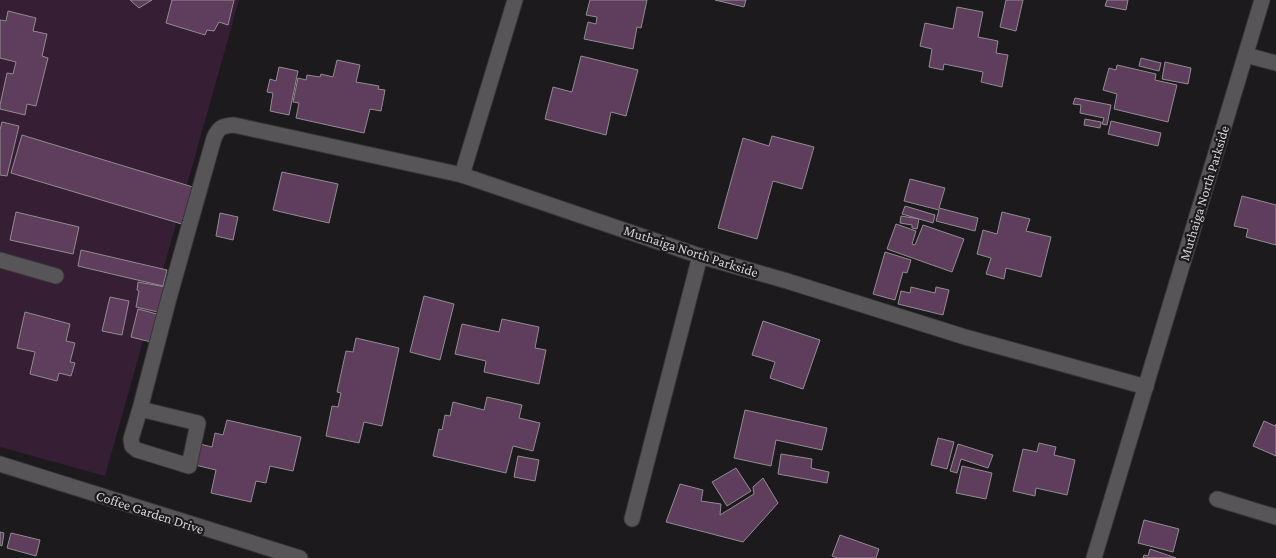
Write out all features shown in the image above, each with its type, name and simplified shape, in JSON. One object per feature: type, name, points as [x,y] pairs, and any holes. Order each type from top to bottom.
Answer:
[{"type":"street","points":[[462,175],[515,0]]},
{"type":"street","name":"Muthaiga North Parkside","points":[[1094,558],[1262,0]]},
{"type":"street","points":[[1246,55],[1276,63]]},
{"type":"street","name":"Muthaiga North Parkside","points":[[140,409],[214,138],[216,132],[223,126],[234,125],[462,175],[700,256],[965,337],[1146,386]]},
{"type":"street","points":[[632,519],[700,256]]},
{"type":"street","points":[[0,260],[56,276]]},
{"type":"street","points":[[140,409],[198,423],[189,466],[137,450],[132,446],[131,439],[140,409]]},
{"type":"street","name":"Coffee Garden Drive","points":[[0,464],[278,555],[300,558]]},
{"type":"street","points":[[1217,500],[1276,517]]},
{"type":"shaded area","points":[[0,0],[239,0],[105,476],[0,447]]},
{"type":"building","points":[[130,0],[152,0],[139,8]]},
{"type":"building","points":[[172,0],[234,0],[228,25],[219,22],[214,31],[207,30],[205,35],[166,23]]},
{"type":"building","points":[[590,0],[647,0],[641,28],[637,27],[633,49],[584,39],[588,22],[596,24],[597,17],[586,15]]},
{"type":"building","points":[[715,0],[746,0],[744,7]]},
{"type":"building","points":[[1006,0],[1023,0],[1016,31],[1000,27]]},
{"type":"building","points":[[1107,0],[1128,0],[1126,10],[1105,6]]},
{"type":"building","points":[[957,7],[983,12],[978,37],[998,41],[996,53],[1008,55],[1002,87],[981,82],[983,72],[944,64],[943,70],[929,67],[932,49],[920,46],[925,23],[953,29]]},
{"type":"building","points":[[8,11],[36,18],[33,31],[47,34],[42,56],[48,58],[36,106],[27,104],[25,115],[0,109],[7,73],[13,74],[16,62],[0,58],[0,20],[6,21]]},
{"type":"building","points":[[581,56],[638,70],[626,116],[611,112],[606,135],[545,119],[553,87],[572,92]]},
{"type":"building","points":[[1141,58],[1161,63],[1159,71],[1139,66]]},
{"type":"building","points":[[337,60],[360,65],[356,82],[379,86],[378,89],[385,90],[381,111],[370,109],[364,133],[296,118],[299,103],[293,102],[298,78],[306,80],[307,75],[320,77],[321,74],[333,77]]},
{"type":"building","points":[[1165,62],[1191,68],[1188,84],[1162,79]]},
{"type":"building","points":[[1117,65],[1156,74],[1155,80],[1177,85],[1168,122],[1114,109],[1117,94],[1103,90],[1109,68],[1116,70]]},
{"type":"building","points":[[279,67],[298,71],[289,115],[270,111],[273,93],[267,92],[270,79],[276,81]]},
{"type":"building","points":[[1075,98],[1111,105],[1107,125],[1102,124],[1104,118],[1080,113],[1081,105],[1073,104]]},
{"type":"building","points":[[1085,119],[1101,122],[1100,128],[1084,125]]},
{"type":"building","points":[[1111,121],[1161,133],[1158,146],[1108,134]]},
{"type":"building","points":[[2,122],[19,126],[7,176],[0,175],[0,130]]},
{"type":"building","points":[[22,135],[196,188],[185,225],[11,173]]},
{"type":"building","points":[[772,136],[814,147],[802,189],[773,181],[757,239],[718,228],[743,138],[769,146]]},
{"type":"building","points":[[282,172],[338,184],[329,223],[273,210]]},
{"type":"building","points":[[910,179],[945,188],[939,208],[978,218],[975,231],[936,221],[939,210],[904,201]]},
{"type":"building","points":[[1242,196],[1276,205],[1276,245],[1246,237],[1248,229],[1234,226]]},
{"type":"building","points":[[905,206],[935,215],[933,223],[902,214]]},
{"type":"building","points":[[16,212],[79,227],[73,254],[10,240]]},
{"type":"building","points":[[1002,212],[1030,219],[1026,231],[1051,237],[1041,277],[1006,268],[1004,279],[986,274],[991,258],[977,254],[983,230],[997,234]]},
{"type":"building","points":[[220,213],[238,217],[233,240],[216,236]]},
{"type":"building","points":[[901,216],[919,219],[917,229],[912,228],[912,225],[900,223]]},
{"type":"building","points":[[896,224],[916,231],[912,244],[915,245],[923,225],[964,239],[952,272],[887,249]]},
{"type":"building","points":[[81,250],[167,270],[163,286],[78,266]]},
{"type":"building","points":[[885,252],[911,260],[907,273],[903,272],[895,300],[873,294]]},
{"type":"building","points":[[138,282],[166,287],[158,312],[136,307],[139,291],[137,290]]},
{"type":"building","points":[[911,287],[935,293],[936,287],[949,290],[943,315],[898,304],[901,291],[910,293]]},
{"type":"building","points":[[424,296],[454,304],[440,360],[410,352]]},
{"type":"building","points":[[110,297],[129,301],[122,335],[102,331]]},
{"type":"building","points":[[138,309],[157,314],[151,342],[131,337]]},
{"type":"building","points":[[25,312],[70,324],[66,341],[75,343],[70,362],[75,363],[71,376],[59,373],[57,381],[30,374],[35,352],[17,348]]},
{"type":"building","points":[[502,319],[539,327],[535,348],[546,350],[539,384],[484,372],[486,361],[455,354],[462,324],[499,332]]},
{"type":"building","points":[[763,321],[820,340],[803,389],[770,378],[775,362],[752,355]]},
{"type":"building","points":[[356,338],[399,348],[382,426],[364,422],[359,443],[326,436],[332,406],[338,407],[341,393],[337,392],[346,351],[353,352]]},
{"type":"building","points":[[487,397],[522,405],[519,418],[540,423],[533,451],[513,446],[506,473],[433,456],[439,429],[442,430],[445,415],[450,416],[453,402],[484,410]]},
{"type":"building","points":[[745,410],[827,428],[822,450],[776,440],[771,466],[734,458]]},
{"type":"building","points":[[227,420],[301,437],[293,471],[270,466],[266,483],[256,481],[251,502],[211,493],[216,470],[195,465],[200,444],[212,447],[215,433],[223,435]]},
{"type":"building","points":[[1264,421],[1275,426],[1276,424],[1276,456],[1253,446]]},
{"type":"building","points":[[938,438],[954,442],[947,469],[931,465]]},
{"type":"building","points":[[1039,443],[1056,447],[1054,455],[1075,460],[1067,495],[1036,488],[1035,496],[1013,491],[1023,449],[1037,452]]},
{"type":"building","points":[[958,444],[993,455],[988,468],[961,459],[957,473],[950,471]]},
{"type":"building","points":[[781,454],[812,459],[811,468],[829,472],[827,483],[778,474]]},
{"type":"building","points":[[518,456],[539,460],[535,481],[514,477]]},
{"type":"building","points":[[962,466],[992,473],[986,499],[956,493]]},
{"type":"building","points":[[736,468],[751,491],[727,506],[712,482]]},
{"type":"building","points":[[763,478],[778,503],[743,542],[666,522],[680,484],[703,490],[701,501],[721,504],[720,515],[754,494],[753,487]]},
{"type":"building","points":[[1144,520],[1179,529],[1173,552],[1138,543]]},
{"type":"building","points":[[0,532],[4,533],[2,546],[0,545]]},
{"type":"building","points":[[11,533],[40,540],[36,556],[7,548]]},
{"type":"building","points":[[840,535],[879,549],[876,558],[837,558],[832,556]]},
{"type":"building","points":[[1150,549],[1176,558],[1143,558],[1144,555],[1148,556]]}]
